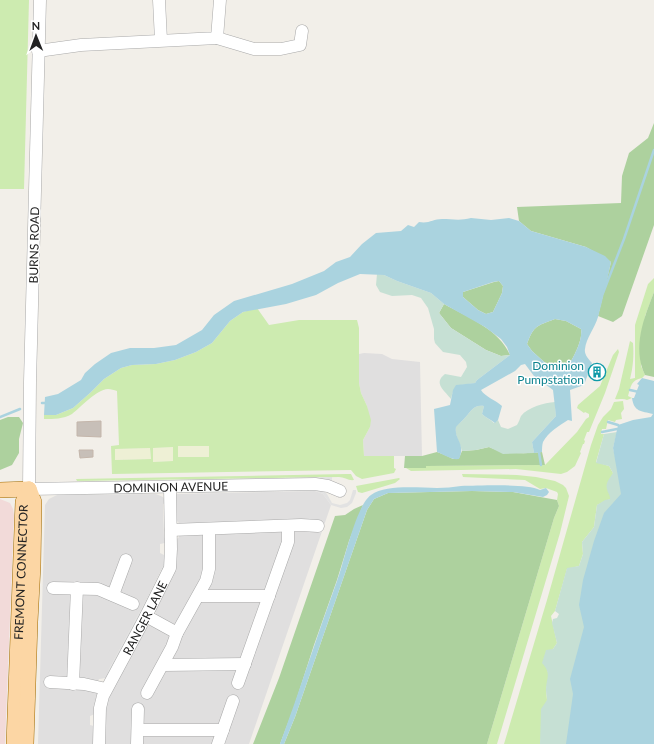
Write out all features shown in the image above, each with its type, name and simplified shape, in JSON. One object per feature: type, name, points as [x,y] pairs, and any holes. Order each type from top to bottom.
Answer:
[{"type":"main road","name":"DOMINION AVENUE","points":[[0,490],[29,489]]},
{"type":"main road","name":"FREMONT CONNECTOR","points":[[14,744],[23,502],[29,489]]},
{"type":"main road","name":"FREMONT CONNECTOR","points":[[26,744],[34,502],[29,489]]},
{"type":"street","name":"BURNS ROAD","points":[[29,489],[30,390],[40,0]]},
{"type":"street","points":[[159,0],[161,40]]},
{"type":"street","points":[[217,38],[220,0]]},
{"type":"street","points":[[38,51],[81,45],[217,38],[254,49],[281,49],[300,45],[302,31]]},
{"type":"street","name":"DOMINION AVENUE","points":[[29,489],[314,484],[328,486],[340,491]]},
{"type":"street","name":"RANGER LANE","points":[[99,744],[101,700],[170,568],[170,487]]},
{"type":"street","points":[[238,683],[288,542],[288,526]]},
{"type":"street","points":[[171,530],[318,526]]},
{"type":"street","points":[[147,693],[172,647],[177,633],[206,581],[208,573],[208,530]]},
{"type":"street","points":[[113,595],[126,560]]},
{"type":"street","points":[[53,588],[98,589],[132,604]]},
{"type":"street","points":[[73,684],[77,588]]},
{"type":"street","points":[[199,596],[269,596]]},
{"type":"street","points":[[146,616],[177,633]]},
{"type":"street","points":[[163,665],[245,664]]},
{"type":"street","points":[[50,682],[91,685],[106,689]]},
{"type":"street","points":[[218,744],[233,701]]},
{"type":"street","points":[[137,744],[138,709]]},
{"type":"street","points":[[138,730],[223,730]]},
{"type":"shaded area","points":[[359,354],[382,354],[392,359],[420,362],[422,456],[364,456],[363,440],[370,427],[367,406],[361,393],[359,383]]},
{"type":"shaded area","points":[[332,477],[332,480],[176,482],[176,480]]},
{"type":"shaded area","points":[[189,490],[322,490],[327,494],[332,503],[340,505],[347,503],[350,500],[353,490],[356,490],[356,493],[352,503],[347,507],[341,508],[331,505],[323,494],[315,491],[189,493]]},
{"type":"shaded area","points":[[142,491],[143,494],[65,495],[65,492]]},
{"type":"shaded area","points":[[315,491],[323,494],[331,505],[249,744],[104,744],[105,703],[146,627],[149,626],[156,613],[155,610],[176,540],[179,537],[179,523],[176,520],[175,496],[177,494]]},
{"type":"shaded area","points":[[156,494],[163,497],[166,503],[163,504],[164,538],[167,540],[165,543],[160,544],[160,553],[167,558],[108,671],[109,675],[106,678],[99,679],[94,689],[98,695],[95,714],[90,716],[90,725],[94,726],[93,744],[38,744],[45,505],[49,499],[57,495]]},
{"type":"shaded area","points":[[0,499],[10,503],[14,515],[5,744],[0,744]]},
{"type":"shaded area","points":[[164,562],[167,562],[109,675],[108,671],[160,574]]},
{"type":"green space","points":[[0,0],[29,0],[24,189],[0,189]]},
{"type":"green space","points":[[654,123],[654,225],[622,316],[613,322],[598,316],[611,262],[586,247],[531,231],[519,221],[517,207],[621,203],[622,176],[629,153],[648,138]]},
{"type":"green space","points":[[377,274],[384,275],[431,293],[444,304],[439,313],[451,328],[486,350],[501,356],[510,355],[475,383],[459,385],[454,389],[451,399],[443,390],[440,380],[445,374],[461,377],[467,367],[466,362],[460,355],[443,352],[435,343],[434,329],[428,308],[421,298],[412,295],[392,296],[380,292],[376,285]]},
{"type":"green space","points":[[654,278],[654,292],[645,316],[641,366],[645,375],[632,384],[628,396],[632,398],[627,400],[615,399],[619,389],[630,341],[633,343],[633,366],[630,379],[635,378],[635,325],[648,284]]},
{"type":"green space","points":[[499,281],[503,286],[502,293],[493,312],[486,314],[478,310],[463,297],[463,292]]},
{"type":"green space","points":[[654,292],[654,377],[645,375],[641,364],[639,343],[643,322]]},
{"type":"green space","points":[[444,304],[472,319],[490,331],[505,346],[510,355],[501,356],[486,350],[451,328],[439,313]]},
{"type":"green space","points":[[257,308],[269,325],[299,320],[357,320],[359,328],[359,383],[371,420],[370,427],[363,440],[364,456],[394,456],[394,468],[396,469],[394,473],[362,479],[356,476],[351,470],[112,474],[111,446],[119,445],[117,391],[109,389],[99,392],[69,416],[44,419],[44,415],[56,415],[73,408],[104,379],[121,368],[132,365],[156,364],[175,360],[196,352],[212,343],[230,321],[243,312]],"holes":[[[178,446],[209,446],[209,457],[178,457]],[[173,447],[173,461],[153,462],[153,448]],[[150,448],[151,459],[115,460],[115,449]]]},
{"type":"green space","points":[[555,319],[566,321],[581,329],[581,334],[577,349],[567,368],[553,370],[532,351],[527,344],[532,333],[537,327]]},
{"type":"green space","points":[[618,349],[619,352],[605,393],[589,432],[587,432],[580,452],[581,453],[575,466],[567,472],[561,474],[516,469],[411,471],[406,468],[426,468],[426,466],[545,465],[577,432],[589,417],[589,414],[584,413],[577,408],[578,405],[600,386],[613,355]]},
{"type":"green space","points":[[623,401],[624,409],[621,413],[622,419],[616,420],[615,422],[608,420],[606,429],[602,429],[601,434],[604,434],[596,462],[609,466],[613,473],[610,499],[597,505],[594,527],[582,542],[583,554],[579,566],[567,569],[555,611],[551,616],[557,643],[553,649],[547,668],[549,677],[546,690],[547,700],[540,744],[504,744],[591,445],[598,425],[603,417],[611,409],[614,402]]},
{"type":"green space","points":[[555,402],[556,416],[532,442],[534,453],[503,454],[489,447],[462,451],[456,436],[456,426],[477,406],[484,406],[482,414],[494,423],[498,420],[501,427],[508,429],[517,425],[521,416],[528,410],[541,404]]},
{"type":"green space","points":[[8,417],[19,417],[23,423],[19,439],[19,453],[12,465],[0,470],[0,420]]},
{"type":"green space","points":[[617,432],[613,448],[620,477],[649,744],[540,744],[541,709],[547,700],[546,690],[548,676],[547,670],[542,663],[546,650],[553,649],[557,643],[552,623],[553,619],[557,618],[559,614],[555,611],[567,568],[579,566],[583,554],[582,542],[594,527],[597,505],[610,499],[607,485],[613,473],[609,466],[596,463],[604,434]]},
{"type":"green space","points":[[178,445],[209,445],[209,457],[178,457]]},
{"type":"green space","points":[[173,447],[173,461],[153,462],[153,448]]},
{"type":"green space","points":[[489,447],[515,453],[542,452],[545,465],[426,466],[426,468],[404,468],[405,456],[422,456],[437,452],[453,459],[459,458],[462,451]]},
{"type":"green space","points":[[150,448],[151,459],[115,460],[114,449]]},
{"type":"green space","points":[[351,474],[354,480],[339,477],[77,481],[76,479]]},
{"type":"green space","points":[[462,474],[517,475],[536,477],[555,481],[563,485],[569,496],[560,533],[497,744],[487,744],[554,518],[559,506],[557,500],[558,494],[557,492],[546,488],[540,489],[525,480],[463,477]]},
{"type":"green space","points":[[400,479],[395,483],[362,493],[358,492],[356,486]]},
{"type":"green space","points":[[472,491],[513,492],[557,500],[559,506],[554,518],[487,744],[284,744],[295,717],[367,510],[374,499],[388,493]]},
{"type":"green space","points":[[363,505],[349,541],[294,707],[280,744],[253,744],[279,678],[335,516],[345,515]]},
{"type":"water","points":[[509,218],[519,221],[531,231],[586,247],[605,256],[611,262],[598,317],[586,345],[586,355],[592,363],[584,385],[570,390],[572,421],[568,420],[548,435],[543,442],[542,452],[534,453],[532,442],[556,416],[553,390],[534,376],[525,364],[481,390],[485,395],[502,406],[498,420],[495,423],[482,414],[484,406],[477,406],[472,410],[456,427],[461,445],[461,454],[459,459],[451,458],[437,452],[434,409],[450,405],[453,390],[456,385],[475,383],[510,355],[507,347],[501,339],[485,327],[444,304],[431,293],[384,275],[360,274],[338,283],[316,295],[286,304],[243,312],[230,321],[212,343],[196,352],[175,360],[156,364],[132,365],[121,368],[104,379],[73,408],[56,415],[44,415],[45,397],[58,394],[81,380],[85,373],[95,364],[111,353],[130,348],[154,348],[176,345],[202,330],[214,315],[234,301],[292,284],[324,271],[336,262],[350,257],[362,244],[376,233],[401,231],[408,225],[414,227],[419,222],[442,219],[491,220]],"holes":[[[499,281],[503,286],[502,293],[493,312],[486,314],[478,310],[463,297],[463,292]],[[555,319],[566,321],[581,329],[581,334],[577,349],[567,368],[553,370],[532,351],[527,344],[532,333],[537,327]]]},
{"type":"water","points":[[642,378],[654,381],[654,744],[566,744],[573,694],[570,679],[584,627],[579,605],[583,580],[604,513],[621,494],[613,448],[618,425],[633,420],[651,417],[653,414],[639,410],[633,403],[632,398],[634,398],[639,385],[637,384]]},
{"type":"water","points":[[461,486],[524,486],[540,490],[546,488],[549,492],[543,497],[513,492],[472,491],[388,493],[374,499],[367,510],[295,717],[284,744],[280,744],[337,581],[355,522],[366,501],[371,495],[385,489],[403,487],[440,488]]},
{"type":"building","points":[[101,421],[101,437],[77,436],[77,422]]},
{"type":"building","points":[[79,450],[93,450],[93,457],[80,458]]},
{"type":"waterway","points":[[603,293],[624,239],[654,150]]},
{"type":"waterway","points":[[630,390],[639,392]]},
{"type":"waterway","points":[[42,403],[47,403]]},
{"type":"waterway","points":[[0,417],[20,409]]},
{"type":"waterway","points":[[608,422],[618,425]]},
{"type":"waterway","points":[[602,432],[617,429]]},
{"type":"waterway","points":[[539,452],[541,465]]},
{"type":"place","name":"Dominion Pumpstation","points":[[597,372]]}]
